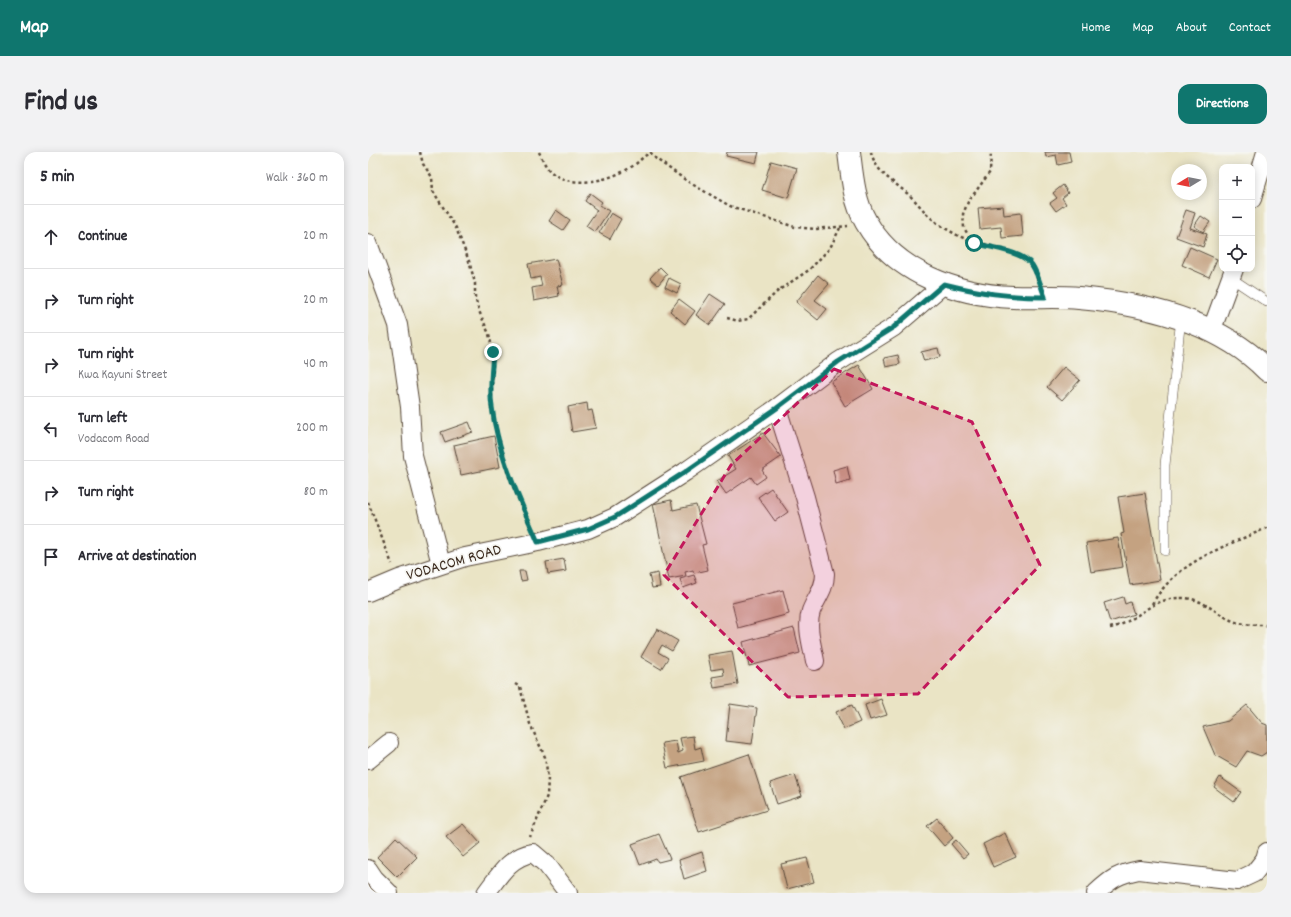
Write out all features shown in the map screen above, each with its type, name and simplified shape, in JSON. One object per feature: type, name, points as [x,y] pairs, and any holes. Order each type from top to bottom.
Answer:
[{"type":"street","points":[[849,152],[855,194],[866,222],[898,260],[944,284],[981,293],[1012,297],[1080,298],[1138,307],[1180,318],[1212,329],[1239,346],[1267,370]]},
{"type":"street","points":[[1255,189],[1266,152]]},
{"type":"street","points":[[1255,205],[1267,188]]},
{"type":"street","points":[[368,243],[398,326],[410,407],[414,456],[441,564]]},
{"type":"street","points":[[1212,329],[1232,274]]},
{"type":"street","name":"VODACOM ROAD","points":[[368,592],[441,564],[465,557],[538,542],[588,529],[615,517],[685,472],[777,408],[838,362],[894,327],[944,284]]},
{"type":"street","points":[[777,408],[805,497],[825,574],[825,584],[811,611],[809,622],[815,661]]},
{"type":"street","points":[[368,760],[389,743]]},
{"type":"street","points":[[1096,893],[1108,882],[1123,873],[1139,870],[1237,881],[1254,873],[1265,860],[1267,852]]},
{"type":"street","points":[[486,893],[509,863],[523,854],[533,854],[547,865],[568,893]]},
{"type":"street","points":[[368,869],[374,878],[389,893]]},
{"type":"lane","points":[[1232,274],[1267,302]]},
{"type":"lane","points":[[1165,551],[1165,466],[1180,318]]},
{"type":"path","points":[[420,152],[423,164],[432,177],[433,192],[456,228],[475,283],[475,297],[479,311],[489,334],[493,352],[491,406],[497,433],[509,476],[538,542]]},
{"type":"path","points":[[539,152],[549,170],[558,178],[568,182],[584,182],[616,175],[632,167],[646,154],[651,153],[656,159],[690,183],[730,206],[795,227],[815,229],[840,228],[866,222]]},
{"type":"path","points":[[871,152],[875,165],[880,171],[913,198],[930,216],[958,236],[974,243],[1007,251],[1027,260],[1032,265],[1045,297]]},
{"type":"path","points":[[974,243],[964,228],[963,214],[968,202],[990,172],[991,152]]},
{"type":"path","points":[[727,318],[738,320],[748,319],[779,290],[809,270],[830,248],[840,228]]},
{"type":"path","points":[[368,502],[399,579]]},
{"type":"path","points":[[1152,604],[1159,591],[1170,580],[1203,555],[1267,528]]},
{"type":"path","points":[[1110,628],[1132,619],[1152,604],[1175,599],[1193,599],[1234,621],[1267,625]]},
{"type":"path","points":[[515,684],[520,687],[530,724],[545,757],[548,778],[547,796],[523,854]]},
{"type":"highlighted area","points":[[834,369],[972,422],[1040,565],[918,694],[788,697],[664,575],[731,465]]},
{"type":"building","points":[[727,152],[759,152],[756,163],[726,156]]},
{"type":"building","points":[[1045,152],[1069,152],[1071,162],[1058,165],[1056,155],[1046,157]]},
{"type":"building","points":[[771,161],[797,168],[788,198],[762,190]]},
{"type":"building","points":[[1063,185],[1068,193],[1062,198],[1066,204],[1056,211],[1050,203],[1057,198],[1053,193]]},
{"type":"building","points":[[590,193],[602,202],[600,205],[609,211],[595,232],[586,226],[597,210],[585,201]]},
{"type":"building","points":[[1003,206],[1004,215],[1021,213],[1023,236],[1002,238],[1001,227],[980,229],[978,208]]},
{"type":"building","points":[[556,210],[570,220],[563,230],[549,221]]},
{"type":"building","points":[[1186,210],[1195,213],[1190,228],[1207,234],[1203,247],[1176,237]]},
{"type":"building","points":[[611,213],[621,219],[610,239],[599,233]]},
{"type":"building","points":[[1201,216],[1210,222],[1203,232],[1194,226]]},
{"type":"building","points":[[1190,247],[1217,259],[1209,277],[1182,265]]},
{"type":"building","points":[[556,259],[563,285],[557,286],[559,296],[534,301],[532,288],[542,286],[540,277],[531,279],[528,264]]},
{"type":"building","points":[[660,267],[667,274],[658,285],[650,278]]},
{"type":"building","points":[[818,275],[829,284],[815,300],[827,309],[818,320],[796,302]]},
{"type":"building","points":[[669,278],[681,284],[677,293],[665,287]]},
{"type":"building","points":[[710,294],[725,304],[710,325],[696,315]]},
{"type":"building","points":[[679,299],[695,311],[685,324],[670,311]]},
{"type":"building","points":[[938,348],[940,357],[924,361],[921,352]]},
{"type":"building","points":[[898,355],[900,364],[886,367],[884,358]]},
{"type":"building","points":[[859,365],[873,389],[845,406],[831,382]]},
{"type":"building","points":[[1064,367],[1080,380],[1062,400],[1047,387]]},
{"type":"building","points":[[587,403],[588,411],[592,410],[596,428],[572,432],[568,407]]},
{"type":"building","points":[[469,422],[473,432],[445,442],[441,432]]},
{"type":"building","points":[[763,433],[781,457],[762,470],[766,477],[756,484],[751,477],[726,494],[717,481],[736,469],[728,456]]},
{"type":"building","points":[[494,436],[500,467],[461,475],[454,445]]},
{"type":"building","points":[[847,466],[850,480],[836,484],[833,470]]},
{"type":"building","points":[[771,488],[788,512],[775,521],[758,497]]},
{"type":"building","points":[[1145,493],[1160,580],[1130,585],[1121,534],[1124,533],[1118,497]]},
{"type":"building","points":[[671,500],[673,510],[696,505],[706,544],[702,545],[708,570],[694,573],[693,570],[685,572],[686,576],[669,579],[653,504]]},
{"type":"building","points":[[1118,538],[1123,567],[1091,572],[1086,543]]},
{"type":"building","points":[[564,559],[566,571],[548,574],[546,562]]},
{"type":"building","points":[[519,571],[525,571],[527,580],[521,581]]},
{"type":"building","points":[[658,573],[660,587],[652,588],[649,575]]},
{"type":"building","points":[[694,575],[697,583],[683,588],[680,579]]},
{"type":"building","points":[[783,590],[789,614],[738,628],[732,603]]},
{"type":"building","points":[[1123,597],[1125,604],[1130,602],[1134,614],[1110,622],[1104,603]]},
{"type":"building","points":[[794,628],[800,653],[749,666],[743,642]]},
{"type":"building","points":[[657,629],[678,641],[672,651],[662,645],[658,652],[668,658],[661,669],[641,657]]},
{"type":"building","points":[[732,651],[738,684],[714,688],[712,677],[724,675],[723,668],[711,670],[708,655]]},
{"type":"building","points":[[881,699],[887,715],[870,720],[865,705]]},
{"type":"building","points":[[730,704],[757,708],[752,744],[726,741]]},
{"type":"building","points":[[852,705],[860,722],[844,729],[836,712]]},
{"type":"building","points":[[1247,705],[1262,723],[1267,725],[1267,752],[1261,756],[1247,751],[1236,767],[1215,755],[1203,727],[1228,721]]},
{"type":"building","points":[[693,736],[695,749],[701,747],[704,761],[667,768],[662,743],[676,741],[678,753],[683,751],[680,738]]},
{"type":"building","points":[[749,754],[767,810],[699,832],[681,777]]},
{"type":"building","points":[[795,775],[802,796],[777,804],[770,783]]},
{"type":"building","points":[[1220,777],[1241,792],[1234,802],[1214,787]]},
{"type":"building","points":[[937,818],[953,838],[944,846],[927,826]]},
{"type":"building","points":[[463,824],[480,843],[463,857],[446,837]]},
{"type":"building","points":[[1005,833],[1016,857],[993,867],[983,844]]},
{"type":"building","points":[[659,834],[670,859],[658,862],[656,859],[640,865],[632,844]]},
{"type":"building","points":[[396,837],[417,857],[397,877],[377,857]]},
{"type":"building","points":[[956,840],[968,854],[963,858],[951,844]]},
{"type":"building","points":[[702,852],[707,871],[684,879],[679,860]]},
{"type":"building","points":[[807,858],[814,882],[787,889],[781,864]]},
{"type":"route","points":[[493,352],[491,406],[497,433],[509,476],[538,542],[588,529],[615,517],[685,472],[777,408],[838,362],[894,327],[917,309],[944,284],[981,293],[1012,297],[1045,297],[1032,265],[1027,260],[1007,251],[974,243]]}]
